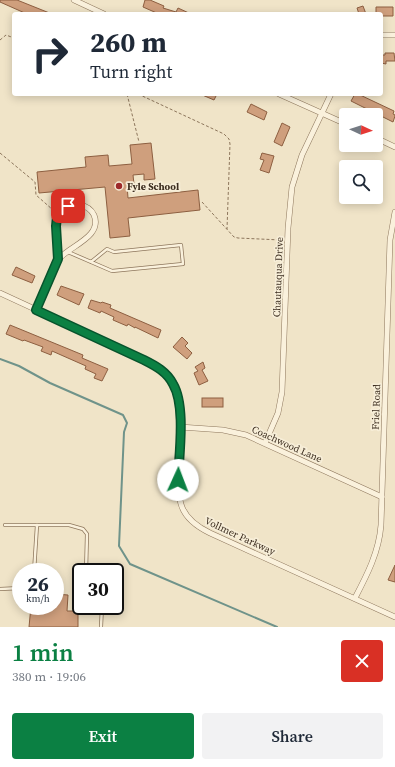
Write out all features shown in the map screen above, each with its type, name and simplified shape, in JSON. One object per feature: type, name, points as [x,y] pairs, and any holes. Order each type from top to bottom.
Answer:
[{"type":"street","points":[[74,0],[100,12]]},
{"type":"street","points":[[383,35],[395,35]]},
{"type":"street","points":[[284,96],[339,121]]},
{"type":"street","name":"Chautauqua Drive","points":[[265,444],[278,413],[282,392],[290,199],[294,177],[302,155],[330,96]]},
{"type":"street","points":[[383,141],[395,147]]},
{"type":"street","points":[[36,310],[58,259],[56,226],[57,217],[62,209],[68,206],[78,205],[88,207],[94,214],[96,224],[92,234],[58,259]]},
{"type":"street","name":"Friel Road","points":[[356,598],[378,548],[382,525],[390,240],[395,212]]},
{"type":"street","name":"Vollmer Parkway","points":[[0,293],[144,360],[160,369],[173,383],[177,391],[179,401],[180,428],[178,493],[183,510],[192,522],[210,533],[395,616]]},
{"type":"street","name":"Coachwood Lane","points":[[180,428],[223,430],[246,435],[382,497]]},
{"type":"lane","points":[[68,252],[91,262],[112,271],[182,264],[181,244],[114,252],[107,249],[91,262]]},
{"type":"lane","points":[[6,525],[69,525],[84,529],[87,534],[86,563]]},
{"type":"lane","points":[[35,563],[37,525]]},
{"type":"lane","points":[[0,589],[12,588]]},
{"type":"lane","points":[[101,627],[102,615]]},
{"type":"path","points":[[0,40],[6,35],[12,37]]},
{"type":"path","points":[[128,96],[139,142]]},
{"type":"path","points":[[142,96],[224,134],[229,139],[227,229]]},
{"type":"path","points":[[0,153],[34,182],[36,195],[53,210]]},
{"type":"path","points":[[202,202],[234,237],[288,240]]},
{"type":"building","points":[[0,0],[17,0],[47,12],[22,12],[0,2]]},
{"type":"building","points":[[145,0],[150,0],[164,6],[163,8],[176,12],[154,12],[143,7]]},
{"type":"building","points":[[363,6],[365,12],[358,12],[357,8]]},
{"type":"building","points":[[376,7],[393,7],[393,16],[383,16],[383,12],[376,12]]},
{"type":"building","points":[[178,8],[187,12],[176,12]]},
{"type":"building","points":[[385,53],[394,53],[395,61],[386,61],[386,64],[383,63],[383,55],[385,55]]},
{"type":"building","points":[[205,96],[216,96],[214,100]]},
{"type":"building","points":[[354,96],[362,96],[394,111],[393,114],[395,116],[393,122],[383,117],[383,108],[365,108],[351,101]]},
{"type":"building","points":[[251,104],[267,112],[264,120],[247,112]]},
{"type":"building","points":[[282,123],[290,127],[282,146],[274,142]]},
{"type":"building","points":[[151,143],[155,179],[144,180],[144,174],[133,175],[134,184],[127,185],[128,198],[198,190],[200,210],[128,218],[130,236],[110,238],[105,187],[39,193],[37,172],[86,167],[85,157],[108,155],[109,166],[132,164],[130,145]]},
{"type":"building","points":[[262,153],[274,156],[269,173],[260,170],[264,160],[260,159]]},
{"type":"building","points":[[16,267],[35,276],[32,283],[12,275]]},
{"type":"building","points":[[61,286],[84,294],[79,305],[57,295]]},
{"type":"building","points":[[91,300],[111,305],[110,308],[161,330],[158,338],[128,324],[127,326],[113,320],[114,317],[101,311],[100,313],[88,308]]},
{"type":"building","points":[[10,325],[83,355],[82,358],[108,369],[102,381],[94,378],[96,374],[85,369],[86,366],[52,351],[51,355],[41,351],[43,347],[6,334]]},
{"type":"building","points":[[182,337],[188,343],[185,346],[192,353],[187,359],[173,347]]},
{"type":"building","points":[[203,362],[205,368],[202,370],[208,381],[199,385],[194,373],[198,371],[195,367]]},
{"type":"building","points":[[202,398],[223,398],[223,407],[202,407]]},
{"type":"building","points":[[395,565],[395,582],[388,580]]},
{"type":"building","points":[[64,595],[68,595],[67,611],[72,611],[72,615],[78,615],[78,627],[29,627],[30,615],[64,615]]},
{"type":"waterway","points":[[0,359],[19,366],[50,383],[123,415],[127,423],[124,432],[119,546],[130,564],[277,627]]},
{"type":"place","name":"Fyle School","points":[[119,186]]},
{"type":"route","points":[[68,206],[62,209],[57,217],[56,226],[58,259],[36,310],[153,364],[167,375],[177,391],[179,401],[180,428],[178,480]]}]
